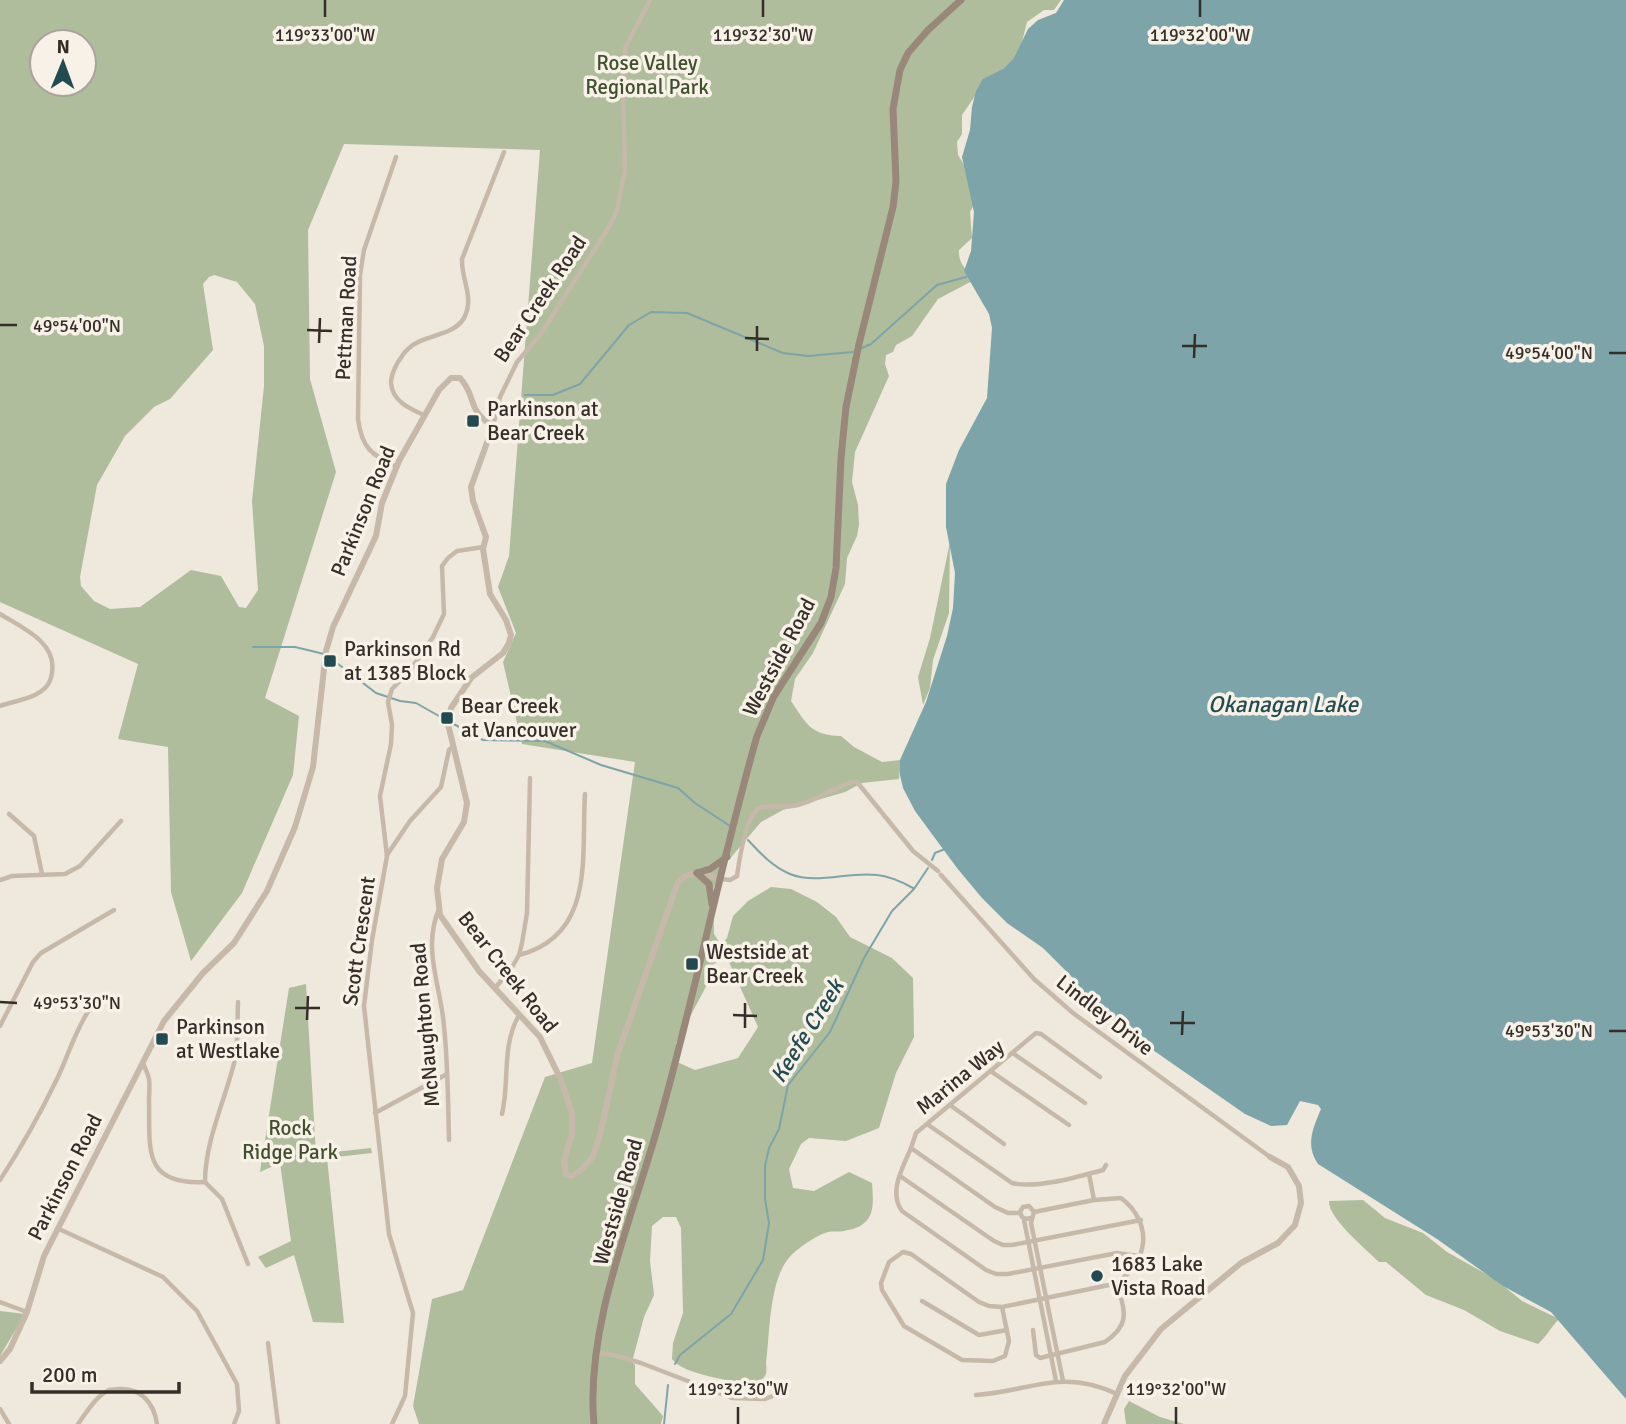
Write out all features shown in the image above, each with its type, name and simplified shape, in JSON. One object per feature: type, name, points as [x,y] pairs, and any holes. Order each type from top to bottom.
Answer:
[{"type":"main road","name":"Westside Road","points":[[594,1424],[596,1353],[602,1322],[659,1124],[750,763],[774,696],[821,623],[831,597],[836,568],[846,407],[894,207],[896,182],[893,108],[900,70],[908,53],[921,38],[961,0]]},
{"type":"main road","points":[[696,873],[710,869],[727,857]]},
{"type":"main road","points":[[696,873],[709,884],[713,912]]},
{"type":"street","name":"Bear Creek Road","points":[[649,0],[625,48],[625,170],[617,210],[606,232],[540,335],[517,362],[500,397],[493,426],[471,487],[473,501],[486,537],[484,547],[490,594],[506,620],[510,635],[503,653],[471,678],[451,708],[448,724],[467,803],[464,822],[442,859],[437,888],[440,915],[495,988],[540,1037],[561,1080],[572,1113],[572,1135],[564,1170],[566,1174],[571,1176],[580,1171],[592,1158],[600,1135],[618,1053],[678,882],[686,874],[696,873]]},
{"type":"street","points":[[424,415],[406,407],[396,397],[391,387],[391,376],[408,349],[429,337],[454,329],[462,321],[467,311],[469,296],[461,268],[462,259],[504,152]]},
{"type":"street","name":"Pettman Road","points":[[396,157],[362,262],[358,419],[361,437],[368,450],[397,467]]},
{"type":"street","name":"Parkinson Road","points":[[0,1361],[10,1349],[27,1312],[44,1256],[163,1021],[203,972],[234,943],[267,891],[295,827],[313,767],[326,651],[333,627],[376,536],[382,503],[397,467],[424,415],[439,390],[451,378],[460,377],[468,386],[475,411],[481,419],[493,426]]},
{"type":"street","name":"Scott Crescent","points":[[392,1424],[405,1396],[413,1330],[412,1313],[388,1234],[365,1029],[364,992],[387,856],[380,796],[391,744],[390,695],[433,637],[444,614],[442,566],[457,551],[484,547]]},
{"type":"street","points":[[0,614],[45,646],[51,655],[52,664],[51,678],[46,687],[31,697],[0,706]]},
{"type":"street","points":[[387,856],[410,821],[441,788],[449,750],[453,746]]},
{"type":"street","points":[[495,988],[519,955],[527,912],[530,778]]},
{"type":"street","name":"Lindley Drive","points":[[721,879],[730,880],[737,876],[740,851],[751,818],[757,810],[762,807],[791,807],[857,782],[914,851],[939,873],[1034,979],[1073,1013],[1270,1157]]},
{"type":"street","points":[[519,955],[539,950],[551,940],[569,919],[575,907],[582,876],[585,794]]},
{"type":"street","points":[[9,814],[34,836],[42,874]]},
{"type":"street","points":[[0,880],[12,876],[65,874],[79,866],[121,821]]},
{"type":"street","points":[[696,873],[721,879]]},
{"type":"street","name":"McNaughton Road","points":[[439,908],[433,923],[433,968],[444,1023],[449,1140]]},
{"type":"street","points":[[0,1026],[33,962],[41,953],[114,910]]},
{"type":"street","points":[[238,1002],[234,1065],[219,1111],[205,1168],[205,1182],[222,1199],[248,1264]]},
{"type":"street","points":[[0,1180],[47,1101],[73,1045],[79,1024],[89,1010]]},
{"type":"street","points":[[502,1114],[508,1042],[519,1015]]},
{"type":"street","name":"Marina Way","points":[[900,1176],[916,1133],[1036,1033],[1100,1077]]},
{"type":"street","points":[[1014,1054],[1085,1103]]},
{"type":"street","points":[[142,1063],[149,1079],[151,1157],[158,1172],[172,1179],[191,1183],[205,1182]]},
{"type":"street","points":[[992,1072],[1069,1125]]},
{"type":"street","points":[[375,1113],[447,1074]]},
{"type":"street","points":[[950,1105],[1004,1144]]},
{"type":"street","points":[[927,1124],[1012,1183],[1029,1185],[1089,1174],[1103,1170],[1106,1166]]},
{"type":"street","points":[[911,1148],[995,1207],[1008,1213],[1020,1213]]},
{"type":"street","points":[[1104,1424],[1125,1376],[1161,1329],[1241,1263],[1278,1243],[1294,1225],[1301,1203],[1299,1186],[1287,1167],[1270,1157]]},
{"type":"street","points":[[1089,1174],[1094,1199]]},
{"type":"street","points":[[1138,1256],[1117,1253],[1038,1269],[996,1274],[986,1270],[902,1211],[895,1195],[900,1176],[1003,1245],[1141,1220]]},
{"type":"street","points":[[1002,1307],[1009,1348],[1005,1356],[993,1362],[955,1357],[904,1326],[882,1290],[881,1283],[889,1262],[903,1252],[911,1254],[979,1302],[1002,1307],[1117,1283],[1134,1269],[1143,1240],[1139,1215],[1121,1198],[1094,1199],[1024,1219]]},
{"type":"street","points":[[1020,1213],[1025,1206],[1030,1206],[1032,1241]]},
{"type":"street","points":[[1020,1213],[1032,1241],[1060,1381]]},
{"type":"street","points":[[59,1228],[163,1277],[197,1311],[237,1384],[239,1411],[234,1424]]},
{"type":"street","points":[[1033,1330],[1036,1355],[1041,1358],[1105,1342],[1120,1329],[1125,1316],[1117,1283]]},
{"type":"street","points":[[922,1301],[979,1335],[1007,1330]]},
{"type":"street","points":[[0,1303],[27,1312]]},
{"type":"street","points":[[268,1343],[278,1424]]},
{"type":"street","points":[[596,1353],[641,1363],[732,1398],[765,1399],[788,1390]]},
{"type":"street","points":[[976,1395],[1060,1381],[1097,1385],[1118,1394]]},
{"type":"street","points":[[78,1424],[92,1405],[109,1390],[126,1389],[144,1395],[155,1411],[157,1424]]},
{"type":"street","points":[[0,1409],[9,1424]]},
{"type":"green space","name":"Rose Valley Regional Park","points":[[0,0],[1061,0],[1054,10],[1044,10],[1027,22],[1019,54],[986,80],[962,115],[962,134],[957,142],[958,155],[966,168],[974,205],[970,212],[972,238],[959,250],[959,255],[964,267],[976,279],[938,299],[912,336],[896,345],[893,352],[886,355],[885,364],[889,376],[855,452],[852,482],[858,505],[859,525],[847,558],[845,584],[813,653],[795,679],[791,701],[811,727],[816,731],[841,736],[854,747],[882,762],[901,760],[899,779],[862,783],[845,792],[783,810],[761,822],[721,869],[713,889],[714,934],[721,945],[727,938],[733,916],[748,901],[771,887],[791,889],[817,902],[836,917],[850,937],[892,958],[913,978],[914,1037],[896,1073],[879,1128],[846,1141],[809,1138],[801,1144],[789,1169],[793,1188],[814,1191],[849,1172],[872,1183],[873,1201],[870,1215],[862,1225],[818,1236],[788,1259],[777,1281],[766,1375],[762,1379],[752,1386],[697,1373],[678,1365],[672,1359],[673,1343],[683,1313],[681,1228],[676,1217],[663,1217],[652,1226],[650,1261],[654,1295],[644,1317],[632,1362],[635,1365],[635,1384],[663,1416],[661,1424],[419,1424],[413,1406],[432,1299],[463,1290],[545,1077],[592,1063],[635,762],[522,744],[503,662],[516,633],[498,587],[509,556],[540,150],[344,144],[308,230],[310,379],[336,472],[265,698],[299,716],[293,775],[242,893],[191,961],[171,892],[168,747],[118,739],[138,664],[0,602]],"holes":[[[214,275],[237,282],[255,304],[264,346],[264,386],[252,501],[258,590],[246,608],[239,607],[221,576],[191,570],[140,607],[110,609],[94,601],[81,586],[80,577],[97,485],[125,436],[154,407],[170,399],[213,350],[203,284]],[[720,959],[729,962],[758,1027],[738,1058],[695,1070],[677,1062],[676,1043],[710,979],[713,965]]]},
{"type":"green space","points":[[950,542],[949,613],[933,660],[930,688],[923,705],[918,677],[930,638]]},
{"type":"green space","name":"Rock Ridge Park","points":[[306,984],[316,1154],[371,1148],[372,1153],[327,1158],[344,1323],[313,1322],[294,1255],[266,1268],[258,1257],[291,1241],[280,1163],[260,1172],[289,988]]},
{"type":"green space","points":[[1363,1200],[1385,1218],[1423,1233],[1447,1252],[1495,1279],[1522,1301],[1559,1319],[1538,1344],[1500,1331],[1464,1310],[1426,1295],[1386,1262],[1379,1262],[1357,1241],[1335,1216],[1329,1201]]},
{"type":"green space","points":[[0,1311],[25,1314],[0,1356]]},
{"type":"green space","points":[[1129,1401],[1160,1417],[1184,1424],[1126,1424],[1124,1409]]},
{"type":"water","name":"Okanagan Lake","points":[[1064,0],[1626,0],[1626,1399],[1551,1312],[1503,1286],[1437,1239],[1318,1164],[1311,1143],[1321,1109],[1318,1105],[1300,1101],[1287,1125],[1271,1126],[1245,1114],[1127,1032],[1091,1001],[1043,948],[1007,923],[982,898],[915,811],[903,788],[900,760],[926,702],[953,608],[955,573],[946,527],[946,484],[959,450],[987,398],[992,328],[989,314],[964,271],[971,251],[974,212],[962,157],[970,130],[972,107],[976,91],[983,79],[1003,69],[1014,58],[1028,29],[1038,20],[1056,13]]},
{"type":"waterway","points":[[862,348],[871,344],[937,285],[966,277]]},
{"type":"waterway","points":[[525,395],[553,395],[580,384],[629,325],[651,312],[687,313],[783,353],[808,356],[853,352]]},
{"type":"waterway","points":[[253,647],[295,647],[324,654]]},
{"type":"waterway","points":[[329,657],[376,693],[416,703],[446,720]]},
{"type":"waterway","points":[[450,722],[483,740],[545,741],[601,765],[678,788],[730,826]]},
{"type":"waterway","points":[[748,840],[778,868],[800,877],[867,874],[891,878],[913,888]]},
{"type":"waterway","name":"Keefe Creek","points":[[932,860],[935,853],[945,849]]},
{"type":"waterway","name":"Keefe Creek","points":[[675,1364],[680,1355],[731,1314],[763,1260],[769,1223],[765,1199],[765,1166],[769,1148],[779,1129],[788,1085],[830,1032],[864,958],[892,911],[914,889],[928,868]]},
{"type":"waterway","name":"Keefe Creek","points":[[664,1424],[668,1385]]},
{"type":"place","name":"Parkinson at Bear Creek","points":[[473,421]]},
{"type":"place","name":"Parkinson Rd at 1385 Block","points":[[330,661]]},
{"type":"place","name":"Bear Creek at Vancouver","points":[[447,718]]},
{"type":"place","name":"Westside at Bear Creek","points":[[692,964]]},
{"type":"place","name":"Parkinson at Westlake","points":[[162,1039]]},
{"type":"place","name":"1683 Lake Vista Road","points":[[1097,1276]]}]
